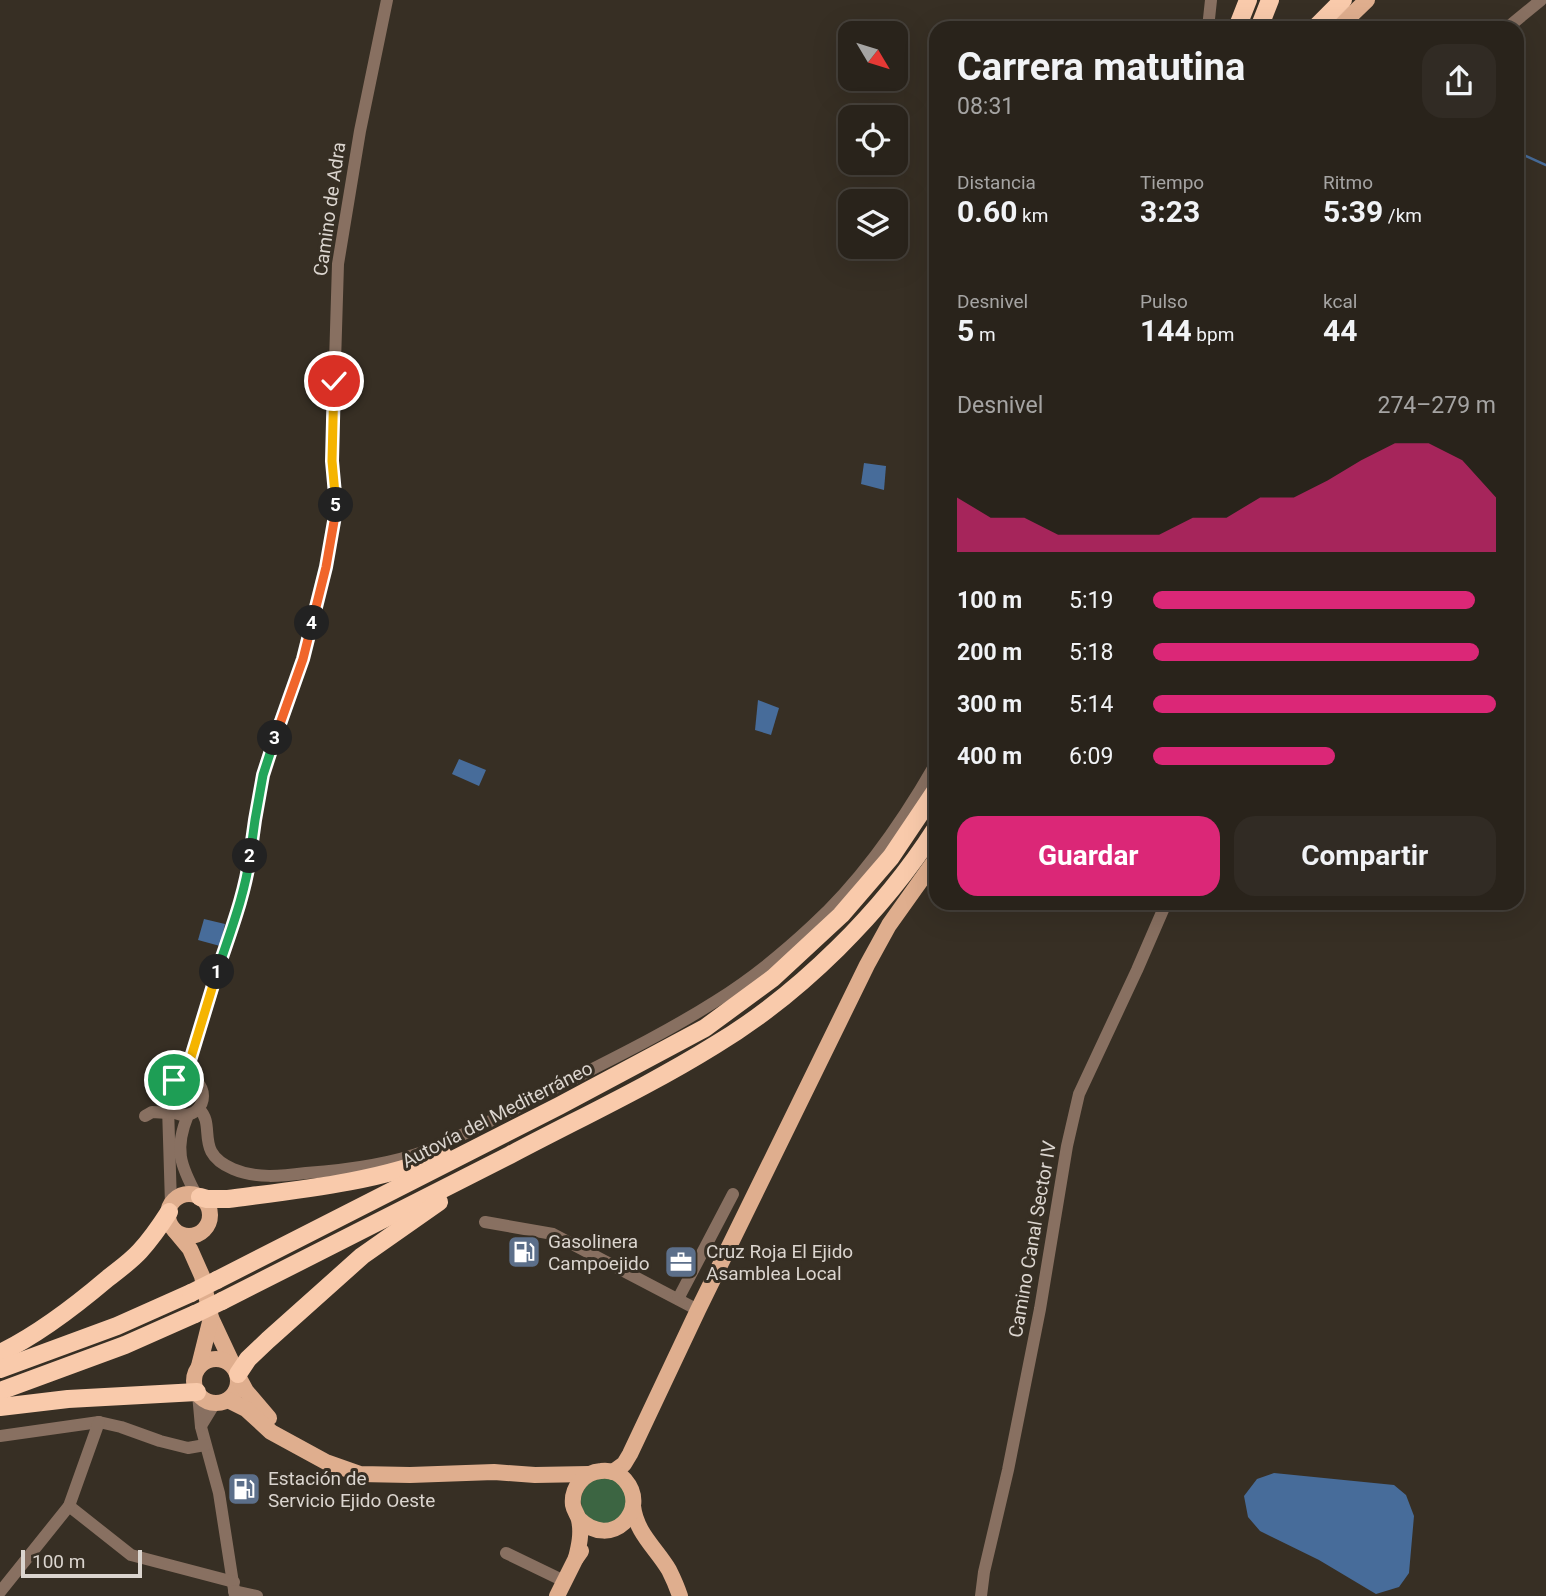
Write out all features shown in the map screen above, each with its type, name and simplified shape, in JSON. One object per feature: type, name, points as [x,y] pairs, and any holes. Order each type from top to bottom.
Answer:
[{"type":"highway","points":[[1240,21],[1248,0]]},
{"type":"highway","points":[[1262,21],[1270,0]]},
{"type":"highway","points":[[1322,21],[1343,0]]},
{"type":"highway","name":"Autovía del Mediterráneo","points":[[0,1369],[117,1326],[191,1293],[209,1278],[559,1106],[705,1028],[773,978],[833,923],[891,857],[929,800]]},
{"type":"highway","points":[[0,1391],[203,1316],[222,1301],[568,1125],[716,1045],[786,994],[856,929],[907,870],[929,838]]},
{"type":"highway","points":[[199,1196],[207,1199],[240,1197],[360,1179],[399,1170],[432,1160],[559,1106]]},
{"type":"highway","points":[[236,1372],[362,1256],[470,1182],[568,1125]]},
{"type":"highway","points":[[0,1353],[51,1323],[138,1254],[157,1232],[170,1208]]},
{"type":"highway","points":[[0,1406],[68,1399],[197,1393]]},
{"type":"main road","points":[[1345,21],[1367,0]]},
{"type":"main road","points":[[619,1477],[867,965],[890,925],[929,869]]},
{"type":"main road","points":[[209,1278],[171,1226],[170,1208],[180,1196],[199,1196],[211,1213],[204,1231],[202,1250],[209,1278],[199,1366],[194,1379],[197,1393],[208,1402],[221,1402],[246,1409],[271,1432],[326,1462],[360,1474],[494,1472],[535,1475],[605,1471],[619,1477],[631,1489],[636,1523],[669,1571],[680,1596]]},
{"type":"main road","points":[[176,1231],[187,1236],[204,1231]]},
{"type":"main road","points":[[203,1316],[257,1406],[301,1448]]},
{"type":"main road","points":[[199,1366],[205,1361],[220,1358],[236,1372],[239,1383],[237,1390],[221,1402]]},
{"type":"main road","points":[[561,1589],[576,1558],[580,1540],[573,1497],[576,1488],[589,1474]]},
{"type":"main road","points":[[535,1475],[565,1491],[585,1525],[594,1530],[629,1529],[643,1536]]},
{"type":"main road","points":[[576,1558],[590,1541],[624,1523],[633,1506]]},
{"type":"street","name":"Camino de Adra","points":[[185,1077],[249,869],[263,775],[303,659],[326,567],[336,510],[332,461],[338,264],[360,131],[387,0]]},
{"type":"street","points":[[1209,21],[1211,0]]},
{"type":"street","points":[[1516,21],[1541,0]]},
{"type":"street","points":[[145,1116],[152,1112],[168,1110],[177,1114],[194,1112],[206,1118],[208,1143],[212,1153],[220,1161],[244,1173],[273,1177],[378,1164],[424,1152],[649,1040],[717,1001],[766,966],[813,925],[852,883],[890,838],[929,774]]},
{"type":"street","name":"Camino Canal Sector IV","points":[[981,1596],[1040,1309],[1067,1146],[1079,1094],[1163,910]]},
{"type":"street","points":[[170,1208],[166,1088],[174,1080],[185,1077],[197,1081],[203,1091],[202,1104],[182,1131],[180,1153],[182,1167],[199,1196]]},
{"type":"street","points":[[678,1299],[733,1194]]},
{"type":"street","points":[[485,1222],[553,1234],[698,1310]]},
{"type":"street","points":[[197,1393],[205,1446],[219,1493],[234,1590]]},
{"type":"street","points":[[201,1427],[221,1402]]},
{"type":"street","points":[[2,1436],[99,1422],[188,1448],[205,1446]]},
{"type":"street","points":[[0,1592],[69,1506],[99,1422]]},
{"type":"street","points":[[69,1506],[131,1555],[257,1596]]},
{"type":"street","points":[[506,1553],[561,1589]]},
{"type":"green space","points":[[604,1478],[620,1485],[627,1501],[620,1517],[604,1524],[588,1517],[581,1501],[588,1485]]},
{"type":"water","points":[[864,463],[886,466],[884,490],[861,484]]},
{"type":"water","points":[[758,700],[779,708],[771,735],[755,730]]},
{"type":"water","points":[[459,759],[486,770],[479,786],[452,774]]},
{"type":"water","points":[[204,919],[225,924],[220,946],[198,940]]},
{"type":"water","points":[[1274,1473],[1394,1485],[1406,1495],[1414,1516],[1409,1573],[1399,1587],[1376,1594],[1319,1560],[1260,1531],[1248,1517],[1244,1496],[1257,1479]]},
{"type":"waterway","points":[[1524,155],[1546,165]]},
{"type":"place","name":"Gasolinera Campoejido","points":[[524,1252]]},
{"type":"place","name":"Cruz Roja El Ejido Asamblea Local","points":[[681,1262]]},
{"type":"place","name":"Estación de Servicio Ejido Oeste","points":[[244,1489]]},
{"type":"route","points":[[174,1080],[185,1077],[240,901],[249,869],[263,775],[303,659],[326,567],[336,510],[332,461],[334,381]]}]
